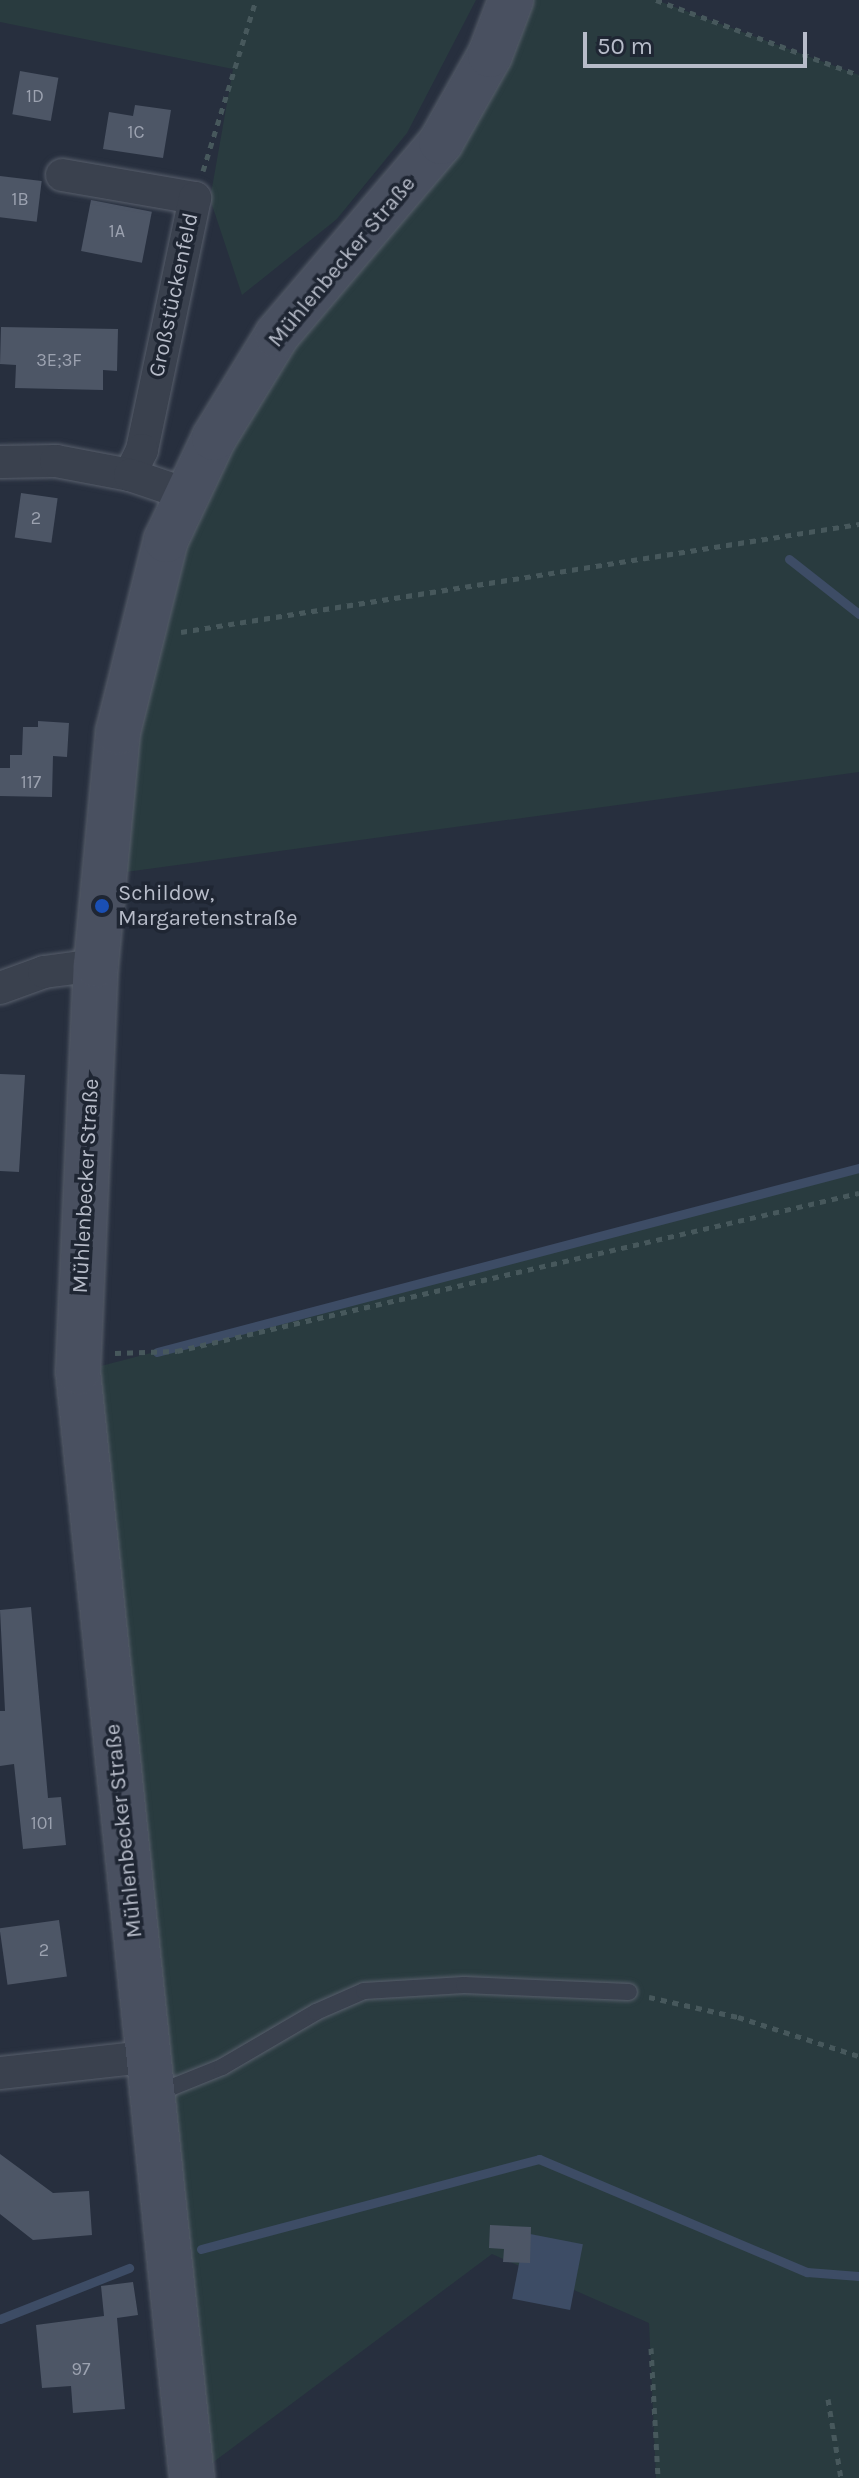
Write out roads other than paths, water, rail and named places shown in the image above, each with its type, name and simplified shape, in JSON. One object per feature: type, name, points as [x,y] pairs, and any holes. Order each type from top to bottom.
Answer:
[{"type":"main road","name":"Mühlenbecker Straße","points":[[192,2478],[148,2077],[78,1355],[96,965],[118,732],[166,540],[186,494],[277,335],[441,142],[490,55],[511,0]]},
{"type":"street","name":"Großstückenfeld","points":[[62,175],[195,198],[142,450],[130,475]]},
{"type":"street","points":[[0,462],[56,461],[130,475],[186,494]]},
{"type":"street","points":[[0,988],[44,972],[96,965]]},
{"type":"street","points":[[0,2073],[148,2077]]},
{"type":"lane","points":[[148,2077],[222,2067],[316,2012],[364,1991],[464,1985],[629,1992]]},
{"type":"water","points":[[525,2233],[583,2244],[570,2310],[512,2299]]},
{"type":"waterway","points":[[789,559],[859,614]]},
{"type":"waterway","points":[[157,1352],[859,1168]]},
{"type":"waterway","points":[[201,2249],[539,2159],[807,2272],[859,2276]]},
{"type":"waterway","points":[[0,2319],[129,2268]]},
{"type":"place","name":"Schildow, Margaretenstraße","points":[[102,906]]}]
